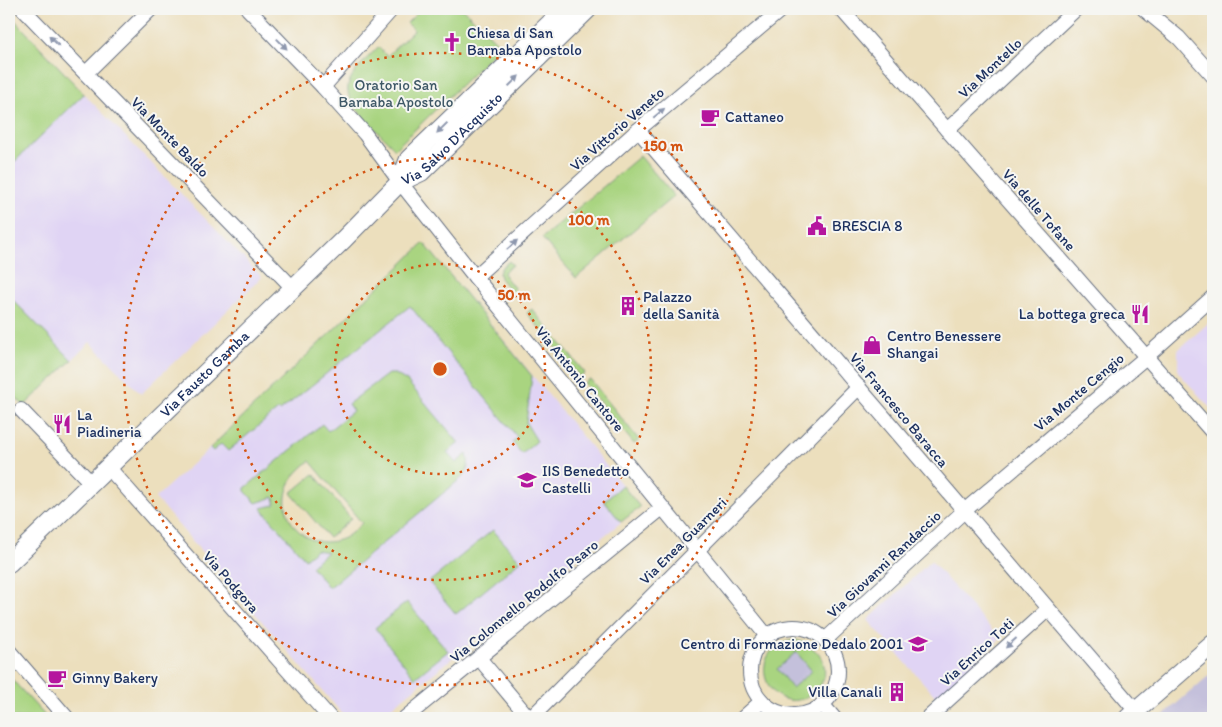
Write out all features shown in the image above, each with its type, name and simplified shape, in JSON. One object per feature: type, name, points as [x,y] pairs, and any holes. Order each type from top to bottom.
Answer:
[{"type":"street","name":"Via Monte Baldo","points":[[23,9],[293,288]]},
{"type":"street","points":[[86,73],[151,9]]},
{"type":"street","name":"Via Antonio Cantore","points":[[248,9],[365,134],[400,182],[475,277],[767,636]]},
{"type":"street","points":[[323,87],[392,9]]},
{"type":"street","name":"Via Salvo D'Acquisto","points":[[400,182],[409,159],[565,9]]},
{"type":"street","name":"Via Salvo D'Acquisto","points":[[400,182],[421,172],[588,9]]},
{"type":"street","name":"Via Vittorio Veneto","points":[[475,277],[638,130],[782,9]]},
{"type":"street","name":"Via delle Tofane","points":[[841,9],[1213,434]]},
{"type":"street","name":"Via Montello","points":[[947,130],[1076,9]]},
{"type":"street","points":[[1144,9],[1179,38],[1213,76]]},
{"type":"street","name":"Via Francesco Baracca","points":[[638,130],[964,511],[1132,715]]},
{"type":"street","name":"Via Fausto Gamba","points":[[9,563],[400,182]]},
{"type":"street","name":"Via Monte Cengio","points":[[964,511],[1146,357],[1213,297]]},
{"type":"street","name":"Via Enea Guarneri","points":[[530,718],[859,387]]},
{"type":"street","points":[[21,410],[92,484]]},
{"type":"street","name":"Via Podgora","points":[[108,467],[330,718]]},
{"type":"street","name":"Via Colonnello Rodolfo Psaro","points":[[406,718],[662,508]]},
{"type":"street","name":"Via Giovanni Randaccio","points":[[826,640],[964,511]]},
{"type":"street","name":"Via Enrico Toti","points":[[928,718],[1047,610]]},
{"type":"street","points":[[801,627],[812,631],[826,640],[834,652],[838,674],[830,696],[822,704],[811,711],[785,714],[772,709],[762,701],[754,688],[750,674],[751,660],[757,646],[767,636],[783,628],[801,627]]},
{"type":"street","points":[[1132,715],[1213,644]]},
{"type":"street","points":[[9,651],[67,718]]},
{"type":"street","points":[[479,658],[530,718]]},
{"type":"street","points":[[743,718],[762,701]]},
{"type":"street","points":[[822,704],[834,718]]},
{"type":"shaded area","points":[[84,94],[262,277],[141,394],[90,342],[72,360],[9,296],[9,167]]},
{"type":"shaded area","name":"IIS Benedetto Castelli","points":[[424,243],[640,507],[378,718],[346,718],[155,498],[210,448]],"holes":[[[356,409],[456,463],[328,552],[311,549],[274,501],[276,488],[255,492]]]},
{"type":"shaded area","points":[[1213,319],[1213,411],[1178,372],[1178,350]]},
{"type":"shaded area","points":[[931,561],[1000,639],[936,697],[868,620]]},
{"type":"shaded area","points":[[796,652],[812,671],[792,688],[776,669]]},
{"type":"shaded area","points":[[1213,672],[1213,718],[1160,718]]},
{"type":"green space","name":"Oratorio San Barnaba Apostolo","points":[[421,9],[463,9],[501,46],[395,149],[354,106],[348,92],[348,87],[356,71],[378,47],[387,56],[414,30],[407,23]]},
{"type":"green space","points":[[9,14],[84,94],[9,167]]},
{"type":"green space","points":[[640,156],[674,196],[576,278],[542,238]]},
{"type":"green space","points":[[424,243],[532,376],[526,423],[537,441],[522,454],[512,442],[518,438],[410,306],[228,451],[221,444],[213,451],[210,448]]},
{"type":"green space","points":[[509,261],[513,265],[504,272],[504,275],[515,289],[511,292],[500,278],[499,273],[501,268]]},
{"type":"green space","points":[[9,296],[72,360],[24,406],[9,390]]},
{"type":"green space","points":[[532,309],[585,373],[580,377],[527,313]]},
{"type":"green space","points":[[388,374],[395,374],[407,381],[459,443],[447,453],[456,463],[467,454],[468,464],[465,475],[329,588],[311,566],[327,552],[316,550],[305,559],[261,508],[275,505],[274,497],[256,503],[245,491],[245,488],[322,424],[328,431],[353,411],[348,404]],"holes":[[[310,461],[362,523],[344,538],[327,542],[312,539],[300,532],[291,520],[286,506],[287,491],[295,475]]]},
{"type":"green space","points":[[590,379],[639,440],[634,444],[584,383]]},
{"type":"green space","points":[[314,474],[351,519],[329,538],[291,493]]},
{"type":"green space","points":[[622,485],[640,507],[621,522],[604,501]]},
{"type":"green space","points":[[493,530],[520,561],[456,614],[429,582]]},
{"type":"green space","points":[[407,602],[448,651],[415,678],[375,628]]},
{"type":"green space","points":[[796,640],[811,647],[822,659],[825,673],[823,681],[813,694],[802,699],[789,700],[778,696],[770,687],[765,676],[765,664],[770,653],[780,645]],"holes":[[[796,652],[812,671],[792,688],[777,669]]]},
{"type":"green space","points":[[9,676],[47,718],[9,718]]},
{"type":"place","name":"Chiesa di San Barnaba Apostolo","points":[[452,42]]},
{"type":"place","name":"Cattaneo","points":[[710,117]]},
{"type":"place","name":"BRESCIA 8","points":[[817,226]]},
{"type":"place","name":"Palazzo della Sanità","points":[[628,306]]},
{"type":"place","name":"La bottega greca","points":[[1140,314]]},
{"type":"place","name":"Centro Benessere Shangai","points":[[872,345]]},
{"type":"place","name":"La Piadineria","points":[[62,424]]},
{"type":"place","name":"IIS Benedetto Castelli","points":[[527,480]]},
{"type":"place","name":"Centro di Formazione Dedalo 2001","points":[[918,644]]},
{"type":"place","name":"Ginny Bakery","points":[[57,678]]},
{"type":"place","name":"Villa Canali","points":[[897,692]]}]
